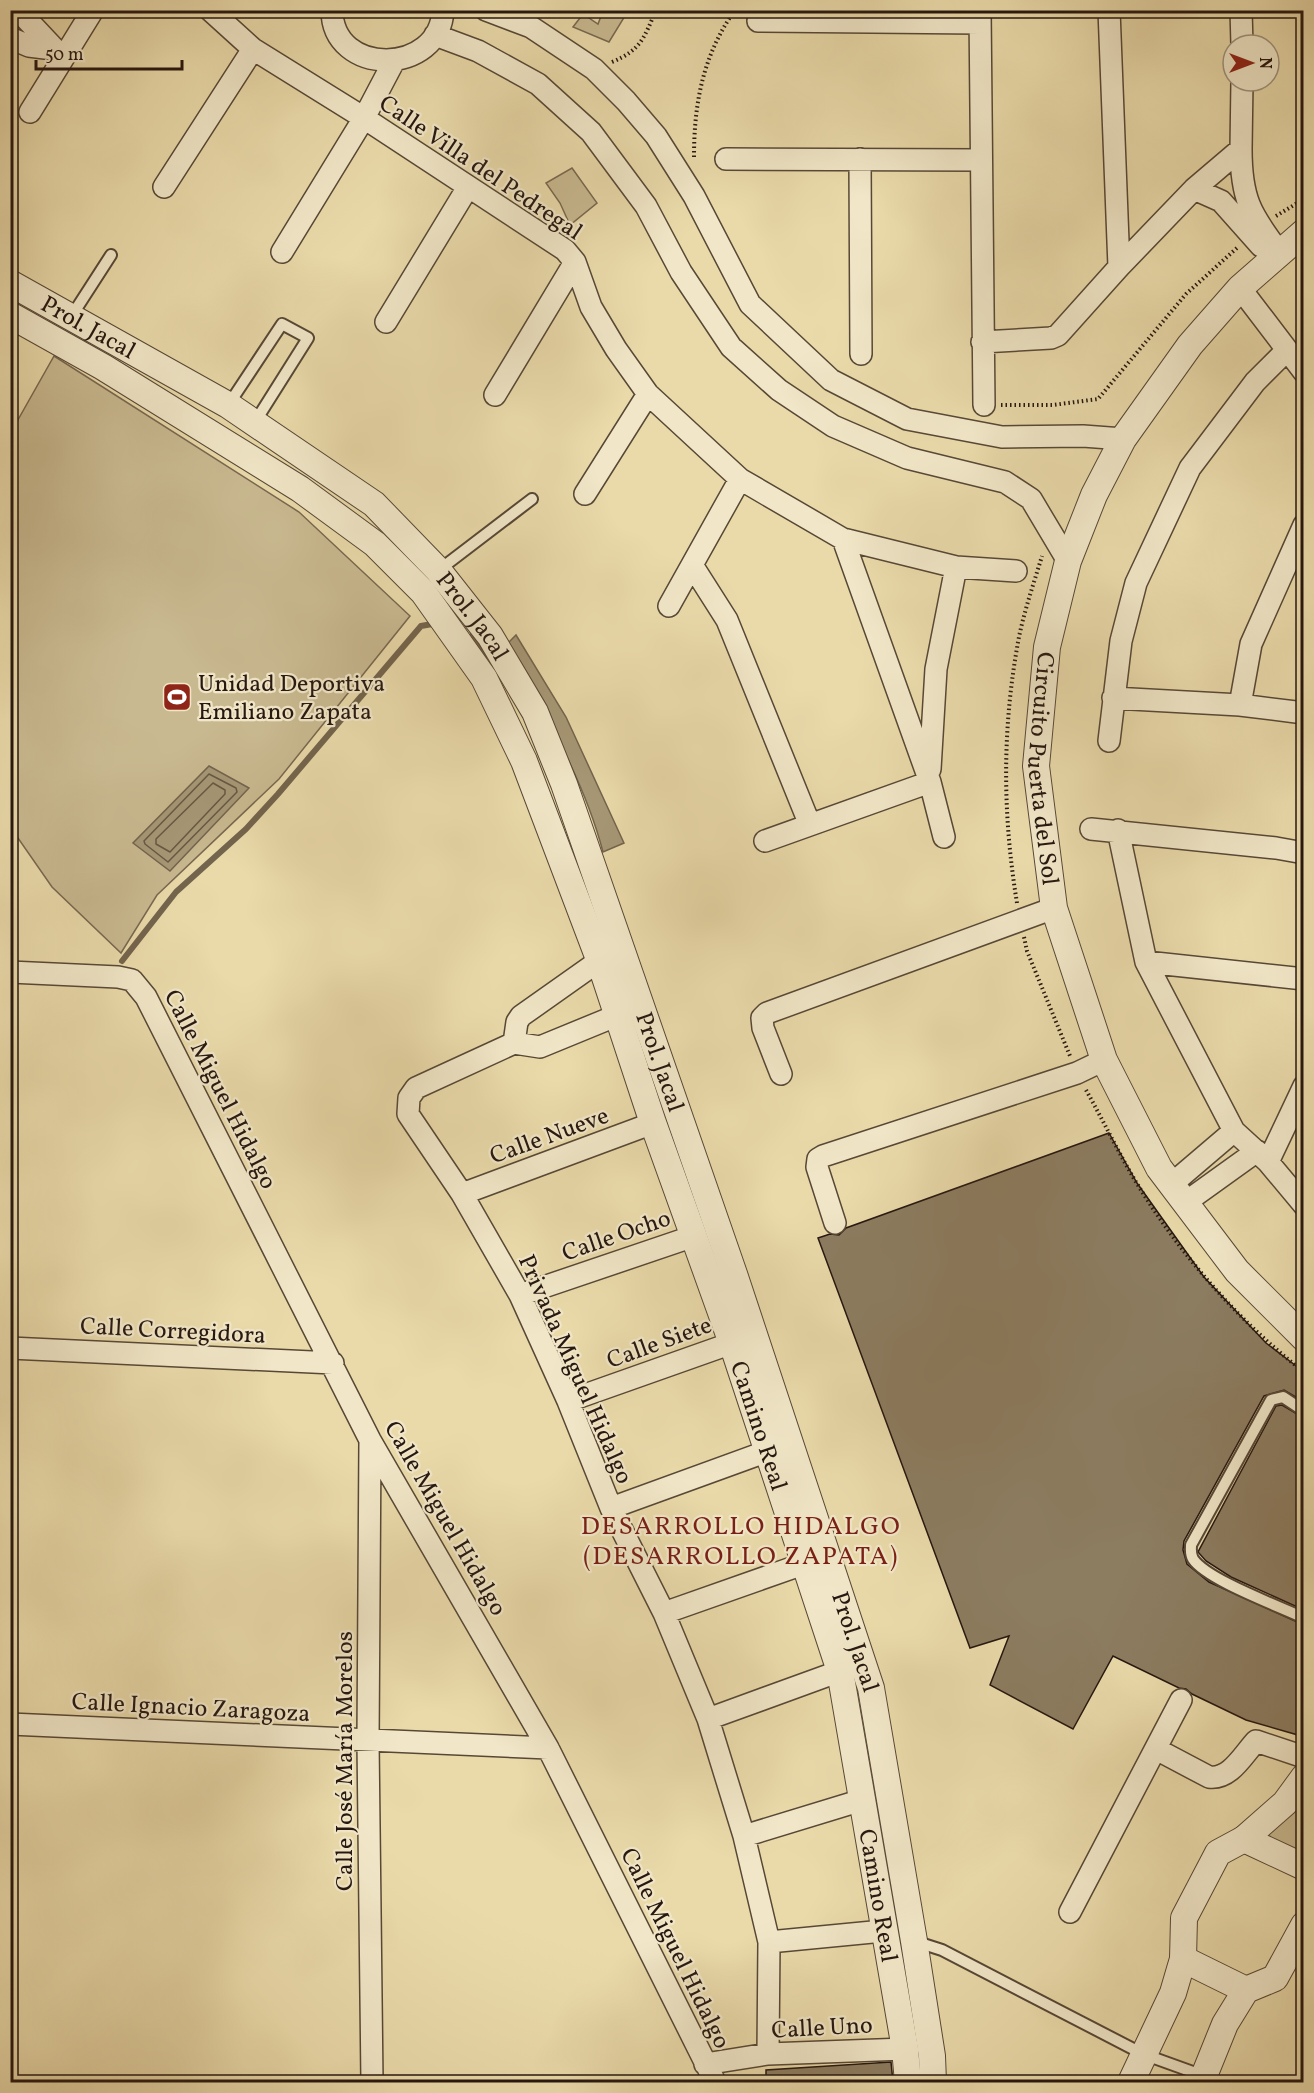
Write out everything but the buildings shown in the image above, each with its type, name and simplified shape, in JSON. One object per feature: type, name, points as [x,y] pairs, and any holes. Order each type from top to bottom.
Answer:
[{"type":"street","points":[[18,10],[58,54]]},
{"type":"street","points":[[30,112],[58,54],[93,10]]},
{"type":"street","name":"Calle Villa del Pedregal","points":[[210,10],[254,49],[553,241],[575,262],[591,307],[616,349],[648,394],[740,479],[843,539],[956,567],[1016,571]]},
{"type":"street","points":[[332,10],[340,36],[356,53],[377,62],[394,61],[420,52],[435,35],[443,10]]},
{"type":"street","points":[[486,10],[531,27],[594,69],[656,136],[694,196],[750,304],[831,380],[907,418],[1002,437],[1083,435],[1123,439]]},
{"type":"street","points":[[1109,10],[1119,267]]},
{"type":"street","points":[[1241,10],[1242,33]]},
{"type":"street","points":[[758,21],[980,17],[984,405]]},
{"type":"street","points":[[435,35],[478,51],[538,84],[591,132],[646,206],[681,272],[730,347],[779,390],[833,426],[907,458],[1005,482],[1031,499],[1068,561]]},
{"type":"street","points":[[10,38],[58,54]]},
{"type":"street","points":[[164,187],[254,49]]},
{"type":"street","points":[[282,252],[364,118],[394,61]]},
{"type":"street","points":[[1242,93],[1241,181],[1257,231]]},
{"type":"street","points":[[982,342],[1051,338],[1058,335],[1194,189],[1241,149]]},
{"type":"street","points":[[726,159],[980,160]]},
{"type":"street","points":[[860,159],[861,354]]},
{"type":"street","points":[[386,322],[468,187]]},
{"type":"street","points":[[1194,189],[1221,201],[1257,231],[1276,256]]},
{"type":"street","name":"Circuito Puerta del Sol","points":[[1304,232],[1276,256],[1245,293],[1191,345],[1123,439],[1094,495],[1068,561],[1047,647],[1036,766],[1054,908],[1104,1060],[1159,1168],[1187,1186],[1237,1271],[1304,1338]]},
{"type":"street","points":[[495,395],[575,262]]},
{"type":"street","name":"Prol. Jacal","points":[[10,283],[228,405],[374,504],[438,570],[490,636],[535,712],[564,784],[734,1274],[871,1688],[914,1941],[932,2056],[933,2082]]},
{"type":"street","points":[[1245,293],[1286,351],[1304,372]]},
{"type":"street","name":"Prol. Jacal","points":[[10,315],[103,367],[300,489],[375,544],[423,592],[484,678],[528,772],[599,958]]},
{"type":"street","points":[[103,367],[119,345]]},
{"type":"street","points":[[1109,741],[1121,641],[1136,583],[1190,468],[1255,382],[1286,351]]},
{"type":"street","points":[[585,494],[648,394]]},
{"type":"street","points":[[669,606],[740,479]]},
{"type":"street","points":[[1240,705],[1251,644],[1304,525]]},
{"type":"street","points":[[843,539],[930,782],[944,837]]},
{"type":"street","points":[[692,565],[727,620],[810,825]]},
{"type":"street","points":[[930,782],[936,669],[956,567]]},
{"type":"street","points":[[1113,698],[1240,705],[1304,713]]},
{"type":"street","points":[[765,842],[930,782]]},
{"type":"street","points":[[1091,829],[1276,848],[1304,854]]},
{"type":"street","points":[[1118,830],[1146,963],[1234,1131],[1262,1156],[1304,1205]]},
{"type":"street","name":"Circuito Puerta del Sol","points":[[781,1074],[763,1028],[762,1018],[767,1012],[1054,908]]},
{"type":"street","points":[[618,1015],[540,1047],[514,1042],[521,1016],[599,958],[621,946]]},
{"type":"street","name":"Camino Real","points":[[599,958],[653,1123],[732,1343],[840,1671],[905,2049],[908,2082]]},
{"type":"street","points":[[1146,963],[1304,979]]},
{"type":"street","name":"Calle Miguel Hidalgo","points":[[10,972],[132,980],[146,997],[370,1440],[548,1748],[710,2073]]},
{"type":"street","name":"Privada Miguel Hidalgo","points":[[514,1042],[416,1088],[409,1098],[408,1114],[462,1194],[520,1295],[568,1401],[611,1508],[664,1613],[708,1719],[744,1836],[768,1942],[768,2054]]},
{"type":"street","points":[[835,1223],[817,1167],[818,1159],[1077,1073],[1104,1060]]},
{"type":"street","points":[[1187,1186],[1262,1156],[1304,1086]]},
{"type":"street","name":"Calle Nueve","points":[[462,1194],[653,1123]]},
{"type":"street","points":[[1187,1186],[1234,1131]]},
{"type":"street","name":"Calle Ocho","points":[[520,1295],[694,1236]]},
{"type":"street","name":"Calle Siete","points":[[568,1401],[732,1343]]},
{"type":"street","name":"Calle Corregidora","points":[[10,1348],[333,1363]]},
{"type":"street","name":"Calle José María Morelos","points":[[370,1440],[368,1741],[372,2082]]},
{"type":"street","points":[[611,1508],[768,1451]]},
{"type":"street","points":[[664,1613],[806,1563]]},
{"type":"street","points":[[708,1719],[840,1671]]},
{"type":"street","points":[[1070,1912],[1180,1700]]},
{"type":"street","name":"Calle Ignacio Zaragoza","points":[[10,1724],[548,1748]]},
{"type":"street","points":[[1156,1749],[1209,1777],[1218,1779],[1228,1773],[1256,1741],[1304,1757]]},
{"type":"street","points":[[1131,2082],[1173,1993],[1183,1959],[1184,1918],[1218,1853],[1244,1839],[1285,1803],[1304,1777]]},
{"type":"street","points":[[744,1836],[862,1800]]},
{"type":"street","points":[[1244,1839],[1304,1867]]},
{"type":"street","points":[[1204,2079],[1225,2024],[1246,1990],[1275,1978],[1304,1924]]},
{"type":"street","points":[[768,1942],[883,1931]]},
{"type":"street","points":[[1183,1959],[1246,1990]]},
{"type":"street","name":"Calle Uno","points":[[710,2073],[768,2054],[905,2049]]},
{"type":"lane","points":[[71,317],[111,255]]},
{"type":"lane","points":[[228,405],[282,324],[308,338],[255,422]]},
{"type":"lane","points":[[438,570],[532,499]]},
{"type":"lane","points":[[1304,1411],[1283,1397],[1271,1400],[1191,1545],[1191,1556],[1197,1563],[1227,1583],[1304,1618]]},
{"type":"lane","points":[[914,1941],[942,1950],[1143,2054],[1204,2079]]},
{"type":"path","points":[[594,69],[635,51],[641,44],[656,10]]},
{"type":"path","points":[[694,196],[694,122],[698,97],[710,55],[735,10]]},
{"type":"path","points":[[984,405],[1053,405],[1098,399],[1186,294],[1257,231],[1304,199]]},
{"type":"shaded area","points":[[603,11],[628,11],[609,42],[573,27],[583,14],[598,24]]},
{"type":"shaded area","points":[[572,168],[597,203],[570,225],[560,203],[546,183]]},
{"type":"shaded area","name":"Unidad Deportiva Emiliano Zapata","points":[[54,356],[299,512],[410,616],[279,779],[157,895],[121,953],[52,887],[11,828],[10,434]]},
{"type":"shaded area","points":[[1303,1777],[1303,1867],[1244,1839]]},
{"type":"water","points":[[516,635],[566,717],[624,843],[603,852],[574,772],[507,644]]},
{"type":"water","points":[[209,766],[249,788],[170,871],[133,843]]},
{"type":"waterway","points":[[122,961],[176,892],[246,829],[421,626],[438,623]]},
{"type":"waterway","points":[[473,634],[487,655]]},
{"type":"place","name":"Unidad Deportiva Emiliano Zapata","points":[[177,697]]},
{"type":"district","name":"DESARROLLO HIDALGO (DESARROLLO ZAPATA)","points":[[741,1540]]}]
